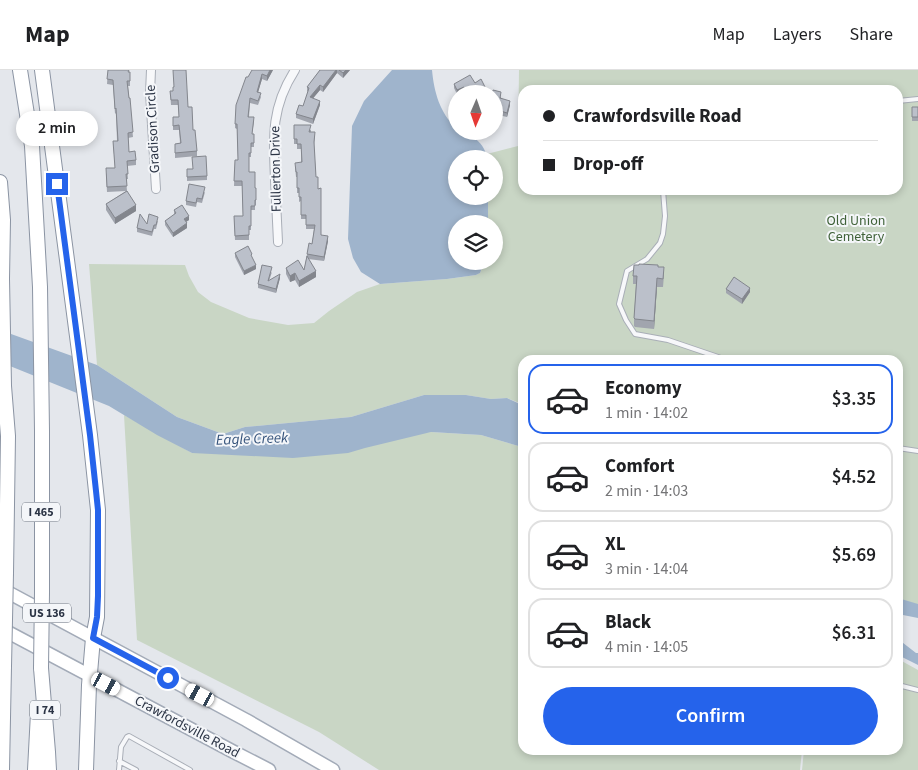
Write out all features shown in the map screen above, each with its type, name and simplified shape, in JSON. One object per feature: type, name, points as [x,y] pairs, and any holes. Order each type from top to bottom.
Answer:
[{"type":"highway","name":"I 465","points":[[20,70],[32,146],[40,287],[42,592],[41,668],[34,770]]},
{"type":"highway","points":[[42,70],[90,435],[98,510],[98,596],[90,676],[86,770]]},
{"type":"highway","name":"I 465","points":[[0,182],[3,220],[4,386],[8,436],[2,770]]},
{"type":"highway","points":[[0,407],[4,386]]},
{"type":"highway","name":"I 74","points":[[41,668],[49,770]]},
{"type":"main road","name":"US 136","points":[[0,588],[246,720],[333,770]]},
{"type":"main road","name":"Crawfordsville Road","points":[[0,628],[269,770]]},
{"type":"street","name":"Gradison Circle","points":[[151,70],[150,93],[156,189]]},
{"type":"street","name":"Fullerton Drive","points":[[278,242],[274,125],[280,101],[295,70]]},
{"type":"lane","points":[[903,100],[918,98]]},
{"type":"lane","points":[[664,195],[665,216],[660,243],[647,258],[627,271],[619,304],[635,334],[668,340],[712,355]]},
{"type":"lane","points":[[903,449],[918,451]]},
{"type":"lane","points":[[903,686],[918,690]]},
{"type":"lane","points":[[119,770],[122,744],[129,736],[190,770]]},
{"type":"lane","points":[[119,760],[136,770]]},
{"type":"green space","name":"Old Union Cemetery","points":[[519,70],[918,70],[918,605],[903,600],[903,355],[518,355],[518,402],[507,398],[491,399],[466,395],[424,395],[351,417],[245,427],[223,434],[177,417],[97,365],[89,264],[185,265],[198,292],[211,302],[249,318],[288,325],[314,323],[357,292],[380,284],[447,279],[476,275],[481,270],[503,270],[503,215],[488,215],[488,205],[503,205],[502,150],[518,146],[518,195],[903,195],[903,85],[519,85]]},
{"type":"green space","points":[[124,415],[192,453],[431,432],[481,435],[518,446],[518,755],[802,755],[800,770],[379,770],[319,732],[137,640]]},
{"type":"green space","points":[[903,662],[918,670],[918,770],[802,770],[804,755],[903,755]]},
{"type":"water","points":[[392,70],[432,70],[436,94],[448,119],[448,140],[477,140],[485,150],[448,150],[448,205],[488,205],[488,215],[448,215],[448,270],[481,270],[480,273],[447,279],[380,284],[361,272],[353,258],[348,239],[352,126],[364,101]]},
{"type":"water","name":"Eagle Creek","points":[[0,330],[97,365],[177,417],[223,434],[245,427],[351,417],[424,395],[466,395],[491,399],[507,398],[518,403],[518,446],[481,435],[431,432],[348,453],[293,458],[192,453],[157,435],[109,406],[0,362]]},
{"type":"water","points":[[903,600],[918,604],[918,618],[903,615]]},
{"type":"water","points":[[903,643],[918,653],[918,665],[903,658]]},
{"type":"building","points":[[108,70],[129,70],[128,72],[130,72],[130,81],[127,81],[133,132],[128,133],[129,152],[135,151],[136,160],[127,161],[127,186],[107,187],[106,168],[115,168],[113,141],[118,141],[113,80],[107,79]]},
{"type":"building","points":[[173,70],[186,70],[188,107],[192,107],[193,130],[195,130],[197,151],[175,153],[175,144],[181,143],[179,125],[173,126],[173,117],[179,117],[178,100],[171,100],[170,91],[173,91],[174,87]]},
{"type":"building","points":[[252,70],[270,70],[267,76],[262,74],[257,92],[261,93],[258,101],[250,98],[248,117],[254,117],[252,134],[254,134],[254,143],[251,143],[251,153],[249,153],[249,172],[255,172],[256,200],[255,206],[251,206],[249,235],[235,236],[234,216],[243,216],[242,181],[234,181],[235,160],[238,160],[237,124],[235,124],[236,105],[246,77],[248,77]]},
{"type":"building","points":[[320,70],[336,70],[323,87],[320,85],[310,97],[320,101],[313,119],[296,114],[299,105],[303,106],[309,88],[307,87]]},
{"type":"building","points":[[470,75],[475,83],[481,79],[484,85],[454,85]]},
{"type":"building","points":[[503,99],[510,101],[507,113],[503,112]]},
{"type":"building","points":[[912,107],[918,107],[918,117],[912,117]]},
{"type":"building","points":[[294,125],[311,125],[309,132],[315,132],[316,177],[318,177],[318,189],[321,188],[321,235],[328,236],[324,257],[307,254],[309,243],[312,244],[315,225],[306,225],[306,215],[301,215],[301,197],[299,197],[299,188],[297,188],[295,163],[302,162],[301,144],[297,144],[297,139],[294,139]]},
{"type":"building","points":[[206,156],[207,176],[187,177],[187,169],[193,169],[192,157]]},
{"type":"building","points":[[189,184],[205,187],[202,199],[197,198],[196,203],[186,201]]},
{"type":"building","points":[[127,191],[136,205],[115,218],[106,204]]},
{"type":"building","points":[[182,205],[189,216],[184,219],[187,223],[173,233],[165,221],[176,213],[174,210]]},
{"type":"building","points":[[140,214],[147,224],[149,214],[158,217],[152,232],[137,228]]},
{"type":"building","points":[[248,246],[256,265],[244,271],[235,253]]},
{"type":"building","points":[[307,256],[316,271],[299,281],[295,273],[290,276],[286,268],[298,260],[304,270]]},
{"type":"building","points":[[262,265],[272,267],[268,281],[280,274],[276,289],[258,284]]},
{"type":"building","points":[[634,265],[664,267],[663,279],[657,278],[654,321],[634,318],[637,276],[633,276]]},
{"type":"building","points":[[734,277],[750,288],[742,299],[726,289]]},
{"type":"route","points":[[57,184],[98,510],[98,596],[93,638],[168,678]]}]
